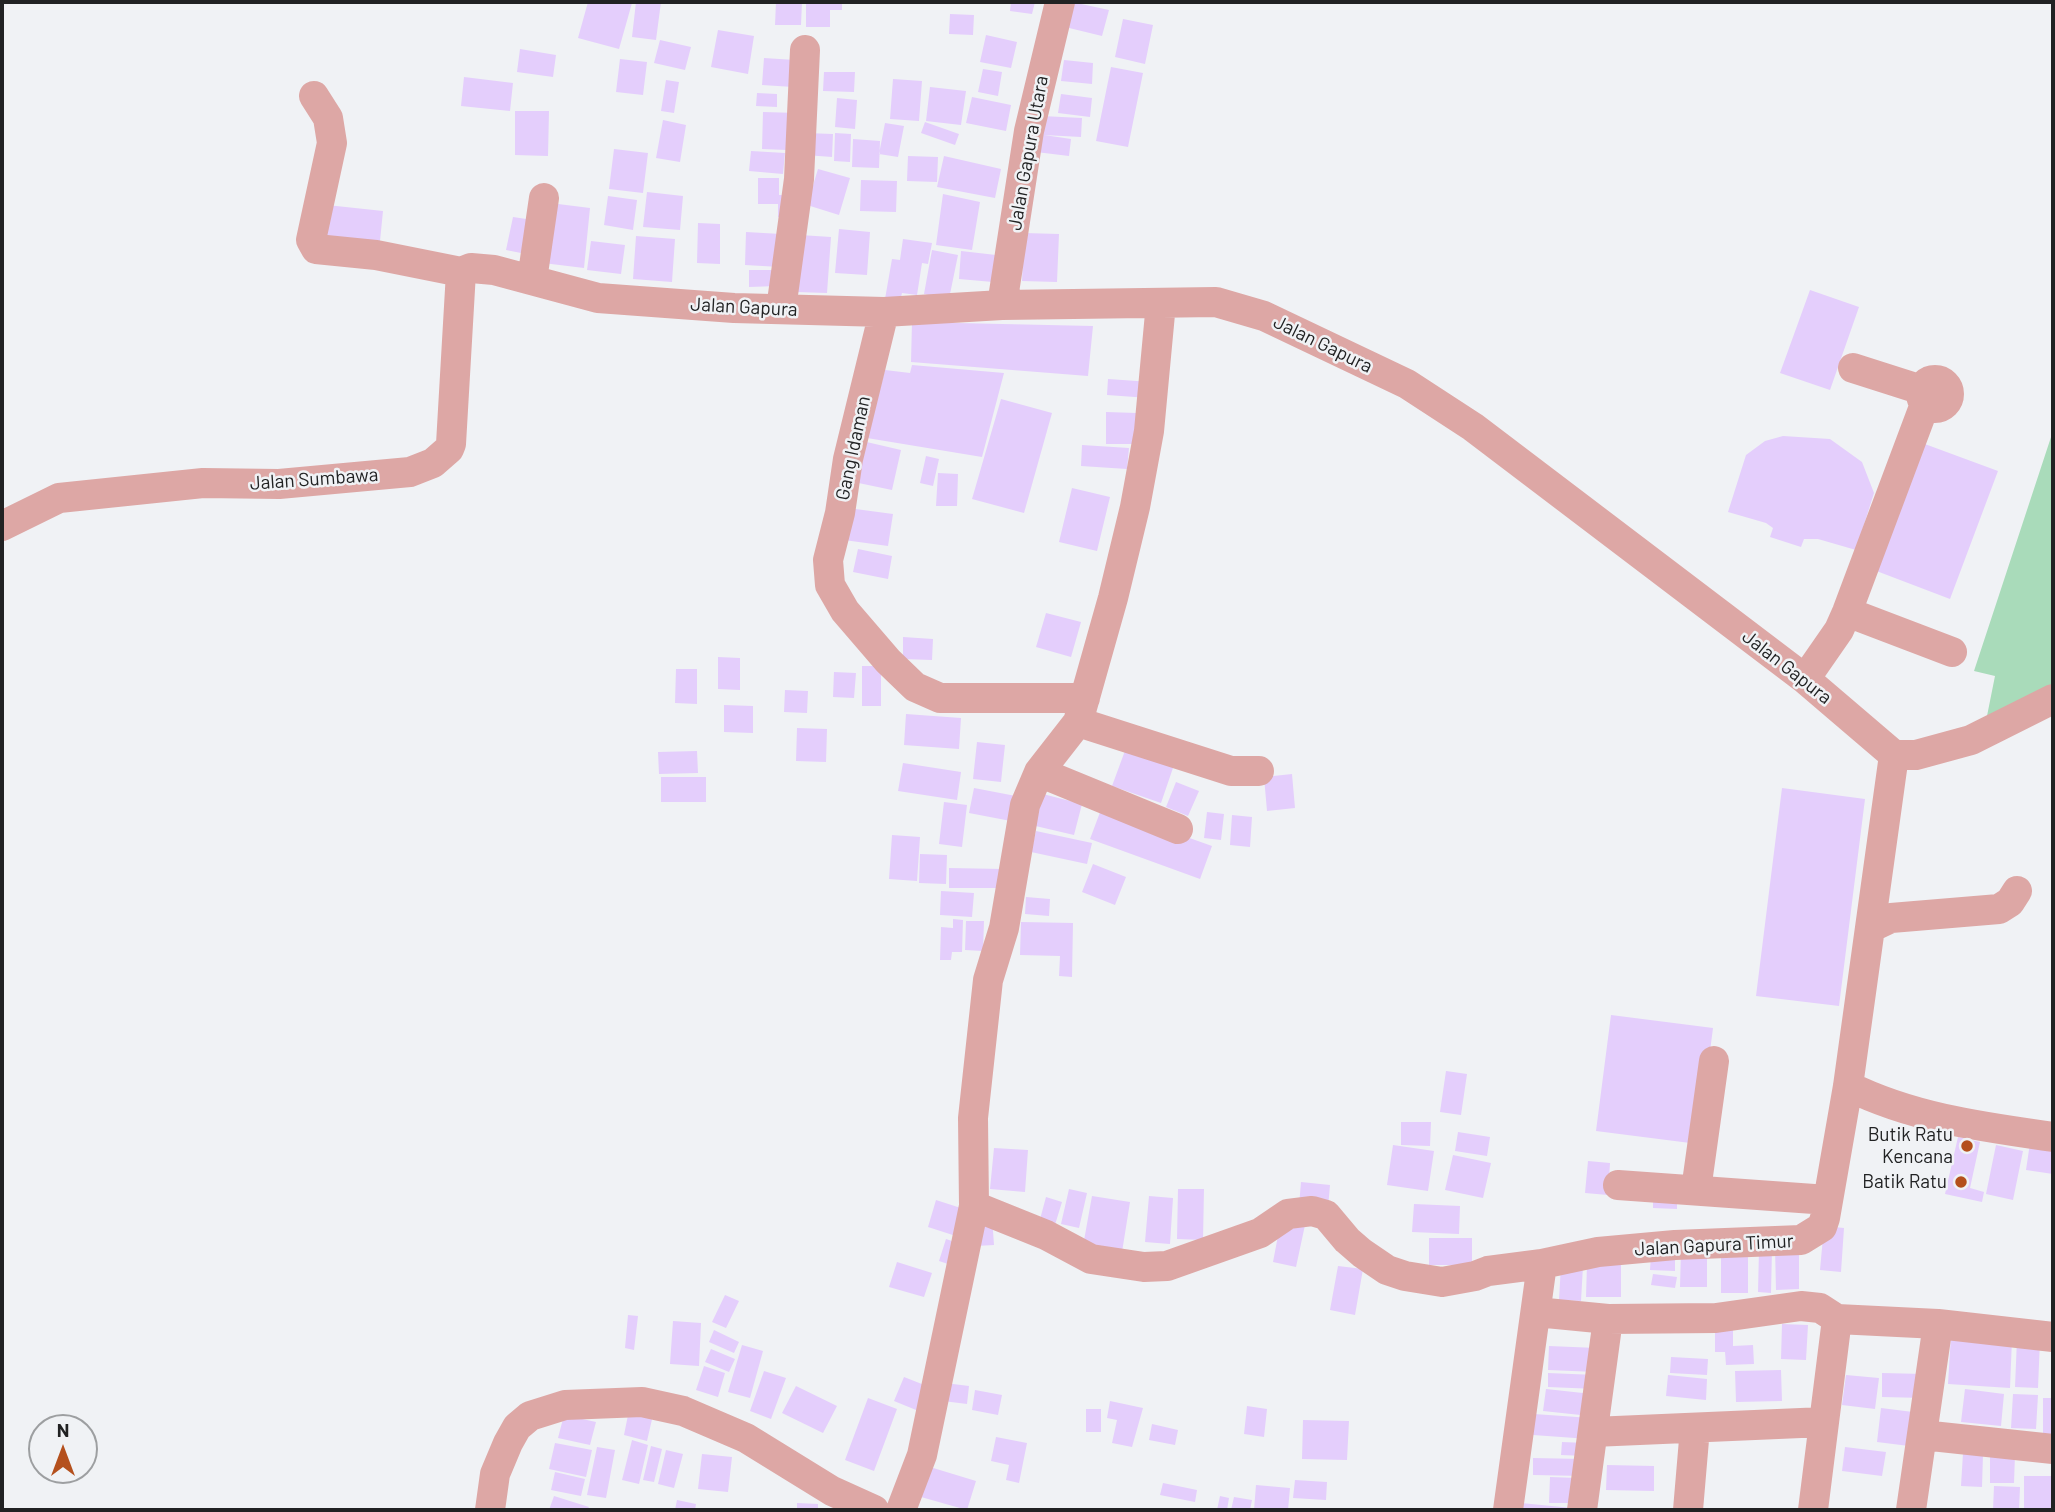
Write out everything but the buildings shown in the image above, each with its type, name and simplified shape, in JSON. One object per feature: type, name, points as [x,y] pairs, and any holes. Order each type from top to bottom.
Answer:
[{"type":"street","name":"Jalan Gapura Utara","points":[[1002,305],[1028,131],[1060,2]]},
{"type":"street","points":[[781,309],[799,179],[805,50]]},
{"type":"street","name":"Jalan Gapura","points":[[314,96],[328,118],[332,143],[311,240],[316,249],[376,255],[461,272],[471,268],[494,270],[598,298],[884,312],[1002,305],[1216,302],[1264,316],[1407,384],[1473,427],[1805,679],[1894,755]]},
{"type":"street","points":[[532,280],[544,198]]},
{"type":"street","name":"Jalan Sumbawa","points":[[2,526],[59,498],[203,483],[279,484],[410,472],[433,463],[451,444],[461,272]]},
{"type":"street","points":[[901,1510],[922,1455],[974,1206],[973,1118],[988,980],[1004,928],[1025,804],[1039,772],[1081,710],[1113,598],[1135,507],[1149,430],[1161,303]]},
{"type":"street","name":"Gang Idaman","points":[[884,312],[848,459],[840,513],[828,559],[830,585],[845,611],[915,687],[940,698],[1081,710]]},
{"type":"street","points":[[1805,679],[1839,630],[1847,612],[1923,397],[1853,368]]},
{"type":"street","points":[[1847,612],[1952,653]]},
{"type":"street","points":[[1894,755],[1916,755],[1971,740],[2053,699]]},
{"type":"street","points":[[1081,710],[1231,771],[1259,771]]},
{"type":"street","name":"Jalan Gapura Timur","points":[[974,1206],[1046,1234],[1091,1259],[1144,1267],[1167,1266],[1261,1233],[1288,1214],[1312,1211],[1325,1215],[1347,1240],[1387,1270],[1442,1282],[1475,1276],[1488,1270],[1542,1264],[1598,1252],[1675,1245],[1801,1240],[1822,1227],[1829,1200],[1848,1086],[1894,755]]},
{"type":"street","points":[[1039,772],[1178,829]]},
{"type":"street","points":[[1870,928],[1891,918],[1999,909],[2010,902],[2017,891]]},
{"type":"street","points":[[1696,1191],[1714,1062]]},
{"type":"street","points":[[1848,1086],[1880,1102],[1902,1109],[1983,1127],[2053,1138]]},
{"type":"street","points":[[1618,1185],[1829,1200]]},
{"type":"street","points":[[1508,1510],[1542,1264]]},
{"type":"street","points":[[1536,1312],[1608,1320],[1716,1318],[1801,1306],[1821,1308],[1837,1320],[1938,1324],[2053,1337]]},
{"type":"street","points":[[1582,1510],[1608,1320]]},
{"type":"street","points":[[1813,1510],[1837,1320]]},
{"type":"street","points":[[1911,1510],[1938,1324]]},
{"type":"street","points":[[490,1510],[495,1474],[517,1427],[530,1416],[565,1405],[642,1402],[683,1411],[746,1438],[829,1501],[874,1510]]},
{"type":"street","points":[[1593,1432],[1824,1422]]},
{"type":"street","points":[[1688,1510],[1695,1428]]},
{"type":"street","points":[[1922,1435],[2053,1449]]},
{"type":"green space","points":[[2053,431],[2053,685],[1986,721],[1995,676],[1974,671]]},
{"type":"place","name":"Butik Ratu Kencana","points":[[1967,1146]]},
{"type":"place","name":"Batik Ratu","points":[[1961,1182]]}]
